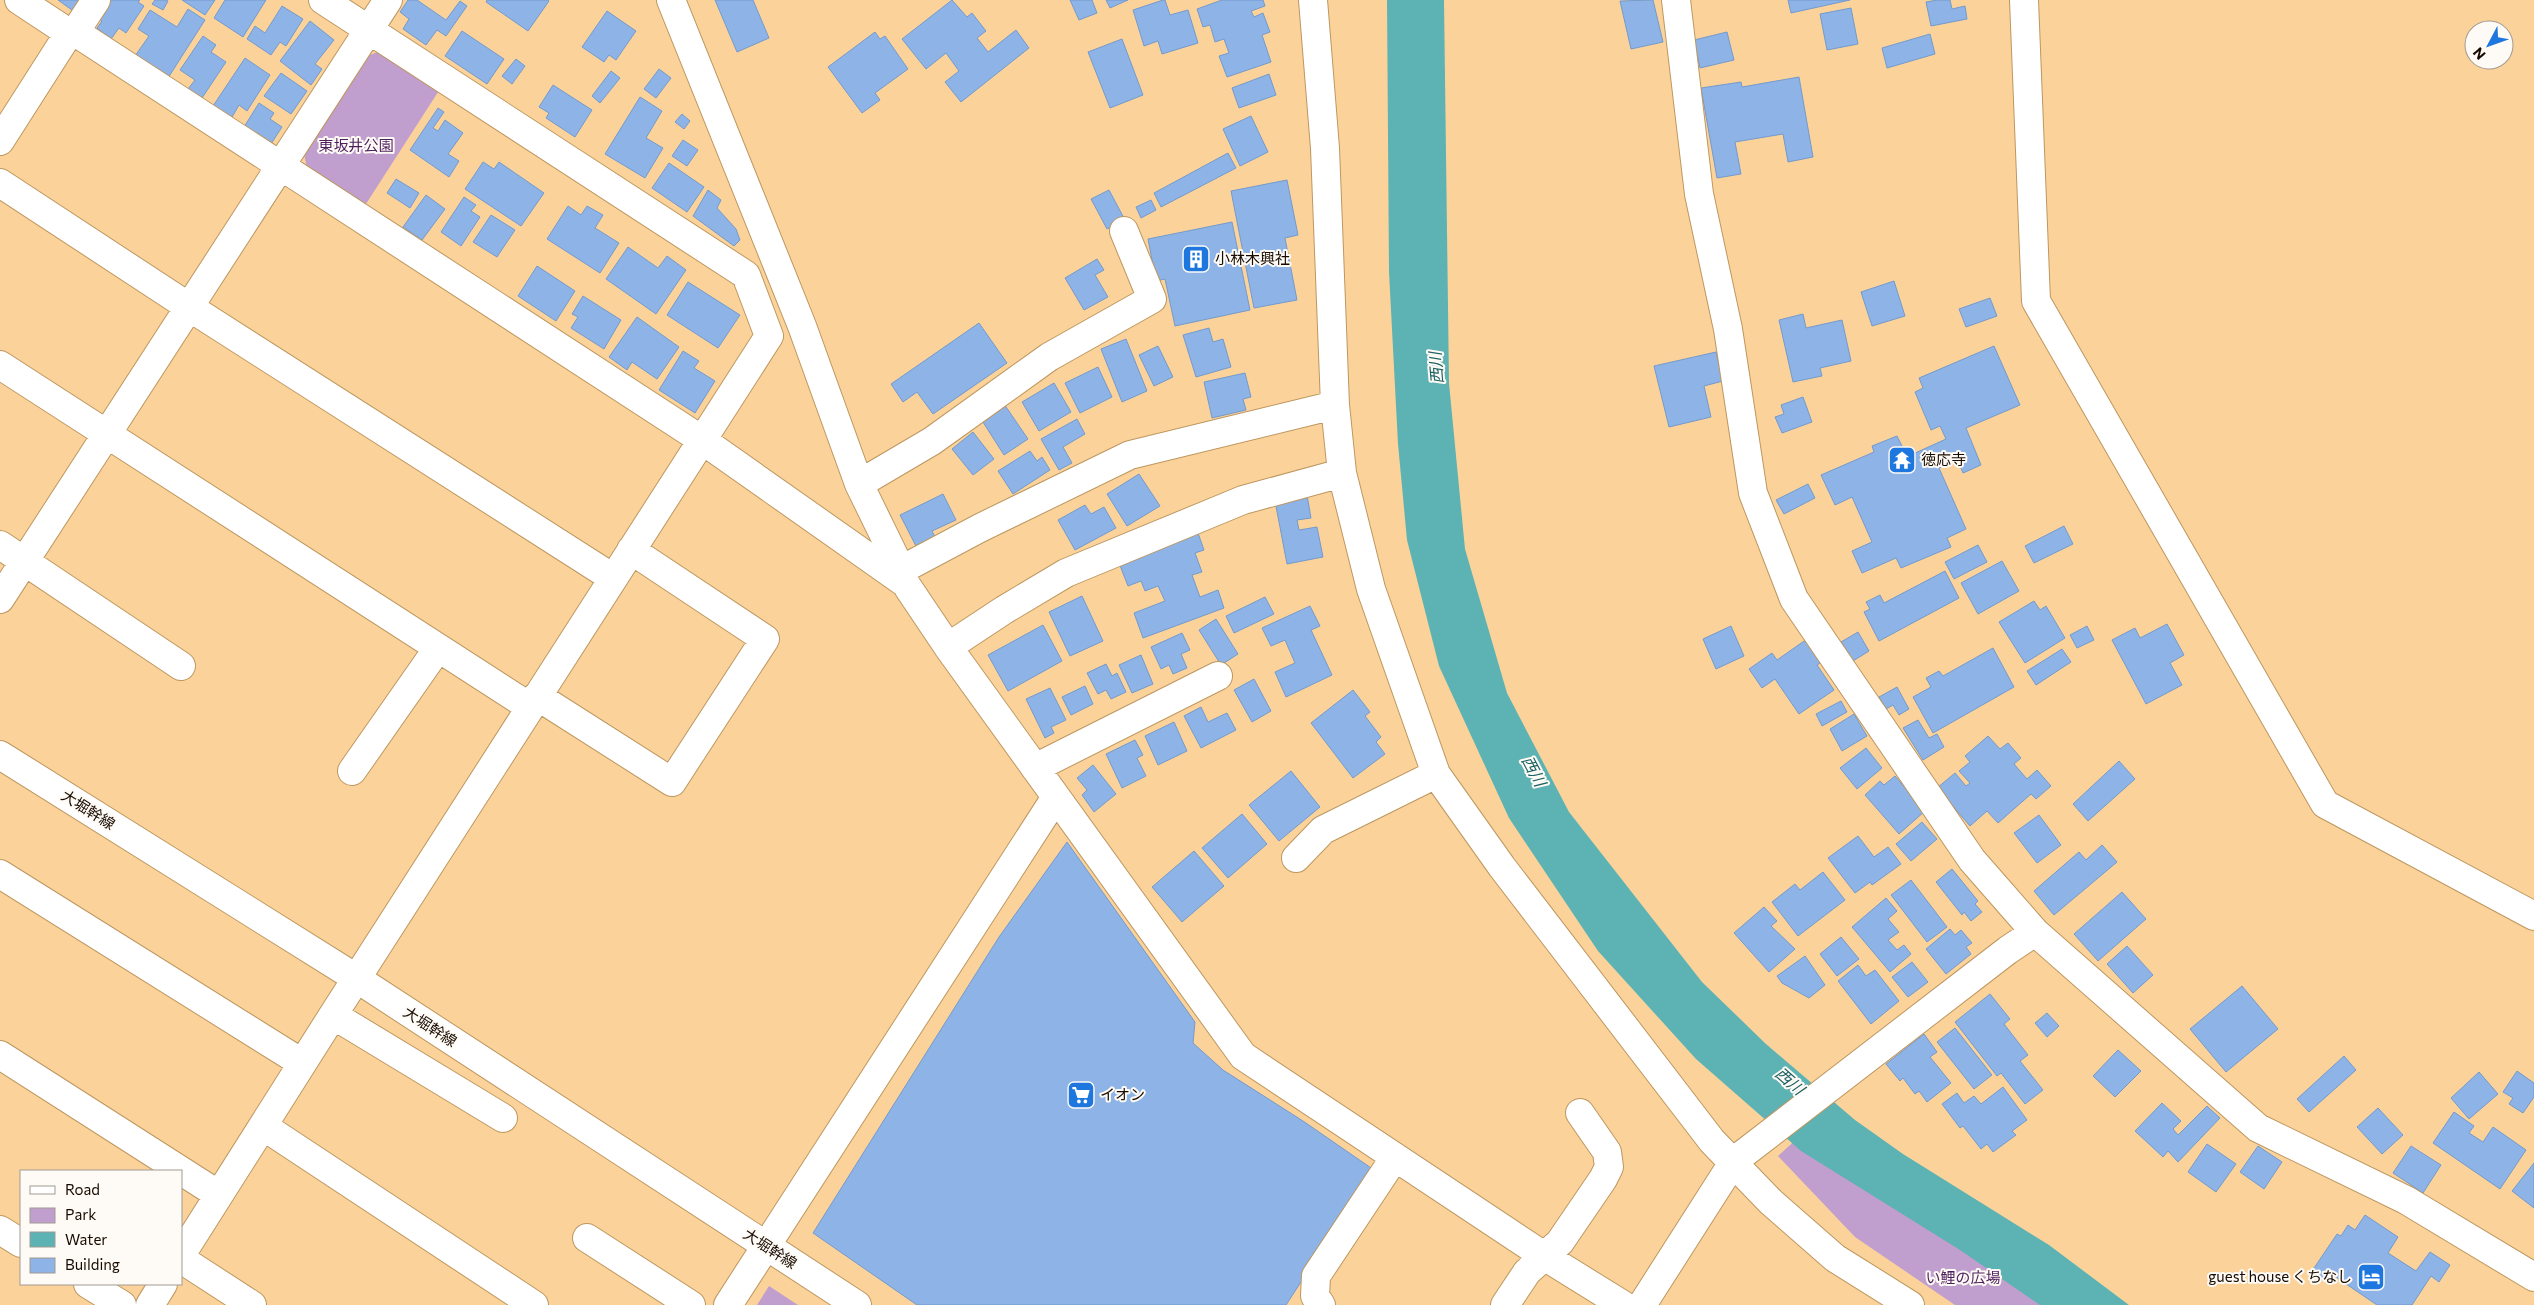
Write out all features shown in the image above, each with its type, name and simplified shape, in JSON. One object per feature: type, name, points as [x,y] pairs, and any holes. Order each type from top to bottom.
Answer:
[{"type":"street","points":[[19,0],[282,166],[702,440],[903,577]]},
{"type":"street","points":[[0,141],[72,32],[96,0]]},
{"type":"street","points":[[323,0],[746,274],[769,336]]},
{"type":"street","points":[[0,599],[388,0]]},
{"type":"street","points":[[671,0],[802,326],[859,484],[903,577],[948,648],[1243,1056],[1544,1256],[1623,1305]]},
{"type":"street","points":[[1313,0],[1325,148],[1335,405],[1342,472],[1371,589],[1436,774],[1502,867],[1712,1141],[1734,1161],[1771,1202],[1835,1258],[1910,1305]]},
{"type":"street","points":[[1676,0],[1699,194],[1728,329],[1753,494],[1794,599],[1972,860],[2035,932],[2258,1128],[2406,1200],[2534,1277]]},
{"type":"street","points":[[2024,0],[2036,301],[2324,804],[2534,916]]},
{"type":"street","points":[[0,183],[188,307],[613,578]]},
{"type":"street","points":[[859,484],[932,441],[1049,357],[1152,299],[1124,231]]},
{"type":"street","points":[[182,1253],[356,978],[769,336],[802,326]]},
{"type":"street","points":[[0,365],[438,648],[672,782],[765,639],[631,550]]},
{"type":"street","points":[[903,577],[980,528],[1130,455],[1335,405]]},
{"type":"street","points":[[948,648],[1004,610],[1066,572],[1243,500],[1342,472]]},
{"type":"street","points":[[0,545],[180,666]]},
{"type":"street","points":[[352,771],[438,648]]},
{"type":"street","points":[[1035,768],[1218,676]]},
{"type":"street","name":"大堀幹線","points":[[0,755],[356,978],[857,1305]]},
{"type":"street","points":[[1296,858],[1324,830],[1436,774]]},
{"type":"street","points":[[728,1305],[1056,797]]},
{"type":"street","points":[[0,874],[302,1063]]},
{"type":"street","points":[[1642,1305],[1734,1161],[2008,950],[2035,932]]},
{"type":"street","points":[[333,1015],[503,1118]]},
{"type":"street","points":[[0,1055],[181,1170]]},
{"type":"street","points":[[1505,1305],[1527,1272],[1560,1242],[1603,1179],[1608,1167],[1607,1152],[1580,1113]]},
{"type":"street","points":[[263,1126],[534,1305]]},
{"type":"street","points":[[1322,1305],[1315,1296],[1316,1276],[1395,1158]]},
{"type":"street","points":[[182,1171],[220,1195]]},
{"type":"street","points":[[0,1230],[20,1242]]},
{"type":"street","points":[[587,1238],[691,1305]]},
{"type":"street","points":[[182,1260],[252,1305]]},
{"type":"street","points":[[90,1285],[122,1305]]},
{"type":"street","points":[[150,1305],[162,1285]]},
{"type":"green space","name":"東坂井公園","points":[[385,49],[440,89],[364,207],[307,169],[304,153],[370,55]]},
{"type":"green space","name":"い鯉の広場","points":[[1800,1136],[2051,1305],[1955,1305],[1855,1237],[1778,1156]]},
{"type":"green space","points":[[769,1286],[798,1305],[757,1305]]},
{"type":"water","name":"西川","points":[[1387,0],[1444,0],[1449,383],[1465,549],[1507,693],[1569,812],[1702,982],[1766,1044],[1855,1120],[1903,1154],[2049,1245],[2129,1305],[2040,1305],[1960,1250],[1801,1151],[1696,1059],[1598,951],[1509,818],[1439,666],[1407,540],[1398,444],[1389,272]]},
{"type":"building","points":[[58,0],[85,0],[76,13]]},
{"type":"building","points":[[105,0],[140,0],[138,2],[144,6],[126,33],[119,28],[111,39],[97,28],[102,21],[94,16]]},
{"type":"building","points":[[155,0],[168,1],[163,10],[152,4]]},
{"type":"building","points":[[182,0],[215,0],[205,15]]},
{"type":"building","points":[[225,0],[266,0],[243,37],[214,18]]},
{"type":"building","points":[[408,0],[417,0],[446,20],[460,1],[467,6],[446,36],[437,30],[426,45],[403,29],[409,19],[400,12]]},
{"type":"building","points":[[487,0],[549,1],[528,31],[486,2]]},
{"type":"building","points":[[715,0],[753,0],[769,38],[737,52]]},
{"type":"building","points":[[952,0],[967,17],[972,13],[986,31],[977,38],[988,52],[1016,30],[1029,48],[961,102],[945,82],[959,71],[946,53],[926,69],[902,39]]},
{"type":"building","points":[[1070,0],[1092,0],[1097,13],[1079,20]]},
{"type":"building","points":[[1106,0],[1128,0],[1110,8]]},
{"type":"building","points":[[1165,0],[1170,15],[1188,10],[1198,43],[1162,54],[1158,41],[1144,46],[1133,10]]},
{"type":"building","points":[[1222,0],[1263,0],[1265,6],[1251,11],[1254,17],[1263,13],[1270,32],[1262,35],[1271,62],[1227,77],[1219,56],[1229,53],[1224,39],[1215,42],[1210,25],[1203,27],[1197,9]]},
{"type":"building","points":[[1653,0],[1663,42],[1631,49],[1620,1]]},
{"type":"building","points":[[1788,0],[1850,0],[1791,13]]},
{"type":"building","points":[[1950,0],[1952,9],[1965,6],[1967,19],[1931,26],[1926,2]]},
{"type":"building","points":[[282,6],[303,19],[286,46],[280,42],[271,55],[247,39],[255,26],[265,33]]},
{"type":"building","points":[[1851,8],[1858,44],[1827,50],[1820,14]]},
{"type":"building","points":[[188,9],[205,20],[168,78],[135,56],[149,36],[138,29],[150,10],[177,27]]},
{"type":"building","points":[[607,11],[636,31],[616,60],[609,55],[604,62],[582,47]]},
{"type":"building","points":[[310,21],[334,40],[315,64],[322,69],[311,85],[280,61]]},
{"type":"building","points":[[462,31],[504,59],[487,84],[445,56]]},
{"type":"building","points":[[875,32],[880,39],[885,36],[908,69],[875,93],[880,100],[862,113],[828,67]]},
{"type":"building","points":[[1727,32],[1734,60],[1700,68],[1694,40]]},
{"type":"building","points":[[1930,34],[1935,54],[1887,68],[1882,48]]},
{"type":"building","points":[[203,36],[216,45],[211,52],[226,62],[202,98],[188,89],[195,80],[180,70]]},
{"type":"building","points":[[1122,39],[1143,95],[1110,108],[1088,52]]},
{"type":"building","points":[[245,58],[270,75],[247,111],[239,105],[231,119],[213,106]]},
{"type":"building","points":[[516,59],[525,66],[512,84],[502,76]]},
{"type":"building","points":[[659,69],[671,78],[656,98],[644,89]]},
{"type":"building","points":[[611,71],[620,78],[600,103],[592,96]]},
{"type":"building","points":[[281,73],[307,91],[291,114],[264,96]]},
{"type":"building","points":[[1269,74],[1276,95],[1239,108],[1232,88]]},
{"type":"building","points":[[1799,77],[1813,157],[1788,162],[1783,134],[1735,142],[1741,174],[1717,178],[1701,88],[1741,82],[1742,87]]},
{"type":"building","points":[[553,85],[592,110],[575,137],[546,118],[549,113],[539,107]]},
{"type":"building","points":[[640,97],[662,111],[646,138],[663,148],[645,178],[605,154]]},
{"type":"building","points":[[259,103],[274,113],[270,119],[282,127],[271,144],[244,127]]},
{"type":"building","points":[[438,108],[444,112],[433,128],[438,131],[445,120],[463,133],[448,154],[459,161],[449,177],[410,150]]},
{"type":"building","points":[[682,114],[690,121],[684,129],[675,122]]},
{"type":"building","points":[[1251,116],[1268,152],[1240,166],[1223,129]]},
{"type":"building","points":[[683,140],[698,150],[687,166],[672,156]]},
{"type":"building","points":[[1228,153],[1236,168],[1161,207],[1154,193]]},
{"type":"building","points":[[483,162],[494,169],[499,162],[544,193],[521,226],[465,189]]},
{"type":"building","points":[[669,163],[704,187],[687,212],[652,188]]},
{"type":"building","points":[[396,179],[419,193],[410,208],[387,193]]},
{"type":"building","points":[[1287,180],[1298,235],[1285,238],[1297,300],[1254,308],[1231,191]]},
{"type":"building","points":[[708,190],[721,200],[717,208],[736,229],[740,240],[734,246],[693,216]]},
{"type":"building","points":[[1109,190],[1125,220],[1107,229],[1091,199]]},
{"type":"building","points":[[426,195],[445,209],[422,240],[403,227]]},
{"type":"building","points":[[464,197],[476,205],[471,211],[480,217],[461,246],[441,232]]},
{"type":"building","points":[[1151,200],[1156,210],[1141,218],[1136,207]]},
{"type":"building","points":[[568,206],[581,215],[587,206],[603,215],[595,228],[619,243],[600,273],[547,239]]},
{"type":"building","points":[[491,215],[515,230],[497,257],[473,242]]},
{"type":"building","name":"小林木興社","points":[[1232,222],[1250,310],[1175,326],[1165,279],[1156,281],[1148,239]]},
{"type":"building","points":[[628,247],[658,268],[667,256],[686,270],[656,314],[606,279]]},
{"type":"building","points":[[1097,259],[1104,270],[1095,275],[1108,297],[1084,310],[1065,278]]},
{"type":"building","points":[[537,266],[575,291],[556,321],[518,296]]},
{"type":"building","points":[[1894,281],[1905,316],[1872,326],[1861,292]]},
{"type":"building","points":[[688,282],[740,315],[718,348],[667,315]]},
{"type":"building","points":[[583,296],[621,320],[604,349],[571,328],[578,317],[572,314]]},
{"type":"building","points":[[1990,298],[1997,316],[1966,327],[1959,309]]},
{"type":"building","points":[[1803,314],[1806,328],[1842,320],[1851,361],[1820,368],[1822,376],[1793,382],[1779,320]]},
{"type":"building","points":[[637,317],[679,347],[657,379],[632,362],[627,370],[609,357]]},
{"type":"building","points":[[979,323],[1007,363],[933,414],[917,392],[903,402],[891,384]]},
{"type":"building","points":[[1209,328],[1213,342],[1223,339],[1231,367],[1196,377],[1183,335]]},
{"type":"building","points":[[1126,339],[1147,391],[1122,402],[1101,349]]},
{"type":"building","points":[[1158,346],[1173,377],[1154,386],[1139,355]]},
{"type":"building","name":"徳応寺","points":[[1994,346],[2020,405],[1966,428],[1981,465],[1963,473],[1954,452],[1946,456],[1949,463],[1939,468],[1966,529],[1947,538],[1951,547],[1901,568],[1896,558],[1862,573],[1852,551],[1872,542],[1852,497],[1835,505],[1821,475],[1874,452],[1872,446],[1897,436],[1904,450],[1911,447],[1913,454],[1946,439],[1940,426],[1931,430],[1915,392],[1923,388],[1919,378]]},
{"type":"building","points":[[683,351],[699,361],[694,368],[715,381],[695,413],[659,390]]},
{"type":"building","points":[[1716,352],[1723,381],[1704,386],[1711,417],[1669,427],[1654,366]]},
{"type":"building","points":[[1098,367],[1112,397],[1080,413],[1065,383]]},
{"type":"building","points":[[1245,373],[1251,397],[1243,399],[1246,410],[1212,418],[1204,382]]},
{"type":"building","points":[[1054,383],[1071,412],[1039,431],[1022,402]]},
{"type":"building","points":[[1803,397],[1812,422],[1782,433],[1775,417],[1784,414],[1781,405]]},
{"type":"building","points":[[1004,404],[1028,439],[1004,455],[981,419]]},
{"type":"building","points":[[1077,419],[1085,434],[1063,447],[1072,463],[1059,470],[1041,439]]},
{"type":"building","points":[[973,432],[994,459],[973,475],[952,449]]},
{"type":"building","points":[[1030,451],[1037,461],[1042,457],[1050,470],[1013,494],[998,471]]},
{"type":"building","points":[[1139,474],[1160,506],[1127,526],[1107,494]]},
{"type":"building","points":[[1808,484],[1815,498],[1784,514],[1776,500]]},
{"type":"building","points":[[943,494],[956,520],[932,531],[936,539],[917,548],[900,515]]},
{"type":"building","points":[[1307,495],[1311,518],[1297,520],[1299,530],[1317,527],[1323,557],[1287,564],[1275,501]]},
{"type":"building","points":[[1085,505],[1091,514],[1104,507],[1116,528],[1075,550],[1058,520]]},
{"type":"building","points":[[2064,526],[2073,544],[2034,563],[2025,546]]},
{"type":"building","points":[[1198,533],[1204,550],[1195,553],[1202,572],[1192,575],[1200,597],[1218,590],[1224,608],[1143,638],[1134,613],[1165,601],[1158,586],[1145,591],[1141,581],[1128,586],[1119,563]]},
{"type":"building","points":[[1978,545],[1987,562],[1954,579],[1945,562]]},
{"type":"building","points":[[2002,561],[2019,591],[1978,614],[1961,583]]},
{"type":"building","points":[[1945,571],[1959,598],[1879,641],[1864,612],[1870,609],[1866,602],[1880,595],[1884,603]]},
{"type":"building","points":[[1082,596],[1103,641],[1070,656],[1049,612]]},
{"type":"building","points":[[1265,597],[1274,614],[1234,633],[1226,616]]},
{"type":"building","points":[[2034,601],[2040,610],[2046,606],[2065,638],[2025,663],[1999,622]]},
{"type":"building","points":[[1310,606],[1320,626],[1311,630],[1332,675],[1286,697],[1275,672],[1295,663],[1285,640],[1271,646],[1262,628]]},
{"type":"building","points":[[1216,619],[1238,654],[1221,665],[1199,630]]},
{"type":"building","points":[[2167,624],[2184,655],[2170,663],[2182,685],[2146,704],[2112,640],[2135,628],[2140,638]]},
{"type":"building","points":[[1043,625],[1062,661],[1008,691],[988,655]]},
{"type":"building","points":[[1731,626],[1744,656],[1716,669],[1703,639]]},
{"type":"building","points":[[2087,626],[2094,640],[2077,648],[2070,635]]},
{"type":"building","points":[[1858,632],[1869,651],[1853,661],[1841,642]]},
{"type":"building","points":[[1182,633],[1190,650],[1181,654],[1187,668],[1173,674],[1169,665],[1161,669],[1151,647]]},
{"type":"building","points":[[1807,639],[1823,661],[1817,665],[1834,690],[1799,714],[1775,679],[1762,688],[1749,669],[1772,653],[1777,660]]},
{"type":"building","points":[[1993,648],[2014,687],[1933,733],[1913,697],[1931,687],[1926,678],[1939,671],[1943,676]]},
{"type":"building","points":[[2062,649],[2071,662],[2036,685],[2027,671]]},
{"type":"building","points":[[1141,655],[1153,684],[1132,693],[1119,665]]},
{"type":"building","points":[[1106,664],[1112,676],[1117,673],[1126,692],[1111,699],[1106,690],[1098,694],[1087,673]]},
{"type":"building","points":[[1254,679],[1271,711],[1252,722],[1234,690]]},
{"type":"building","points":[[1085,686],[1093,704],[1071,715],[1062,697]]},
{"type":"building","points":[[1897,687],[1909,709],[1899,715],[1893,705],[1886,709],[1879,697]]},
{"type":"building","points":[[1050,688],[1066,720],[1051,727],[1054,733],[1045,738],[1026,699]]},
{"type":"building","points":[[1353,690],[1370,712],[1365,716],[1381,737],[1376,742],[1385,754],[1353,778],[1311,723]]},
{"type":"building","points":[[1841,701],[1847,712],[1822,726],[1816,714]]},
{"type":"building","points":[[1201,707],[1208,722],[1227,713],[1236,730],[1201,748],[1184,716]]},
{"type":"building","points":[[1854,714],[1867,736],[1842,751],[1830,729]]},
{"type":"building","points":[[1918,720],[1929,738],[1937,734],[1944,747],[1923,760],[1903,728]]},
{"type":"building","points":[[1174,722],[1187,751],[1158,765],[1145,736]]},
{"type":"building","points":[[1988,736],[2000,749],[2008,743],[2021,758],[2014,764],[2027,779],[2037,770],[2051,786],[2036,799],[2031,794],[1998,823],[1987,811],[1970,826],[1937,788],[1955,773],[1966,786],[1970,783],[1959,771],[1970,762],[1965,756]]},
{"type":"building","points":[[1135,740],[1143,755],[1137,758],[1146,776],[1122,788],[1106,754]]},
{"type":"building","points":[[1866,748],[1882,768],[1857,789],[1840,768]]},
{"type":"building","points":[[2119,761],[2135,779],[2088,821],[2073,804]]},
{"type":"building","points":[[1093,765],[1116,794],[1094,812],[1082,795],[1087,790],[1077,778]]},
{"type":"building","points":[[1291,771],[1320,807],[1279,841],[1249,805]]},
{"type":"building","points":[[1895,776],[1925,811],[1899,834],[1865,795],[1880,781],[1884,785]]},
{"type":"building","points":[[1242,814],[1267,844],[1228,878],[1202,848]]},
{"type":"building","points":[[2039,815],[2061,845],[2037,863],[2014,833]]},
{"type":"building","points":[[1922,822],[1937,839],[1911,861],[1896,844]]},
{"type":"building","points":[[1858,836],[1874,857],[1888,847],[1901,864],[1872,885],[1870,882],[1855,893],[1828,858]]},
{"type":"building","name":"イオン","points":[[1067,842],[1195,1022],[1193,1043],[1223,1070],[1303,1121],[1374,1170],[1286,1305],[917,1305],[813,1233],[999,937]]},
{"type":"building","points":[[2102,845],[2117,862],[2054,915],[2034,891],[2079,852],[2086,860]]},
{"type":"building","points":[[1194,851],[1224,886],[1182,922],[1152,887]]},
{"type":"building","points":[[1952,869],[1978,901],[1975,904],[1982,912],[1971,921],[1964,912],[1962,915],[1936,882]]},
{"type":"building","points":[[1823,872],[1845,900],[1798,936],[1772,902],[1795,884],[1800,890]]},
{"type":"building","points":[[1911,880],[1947,927],[1927,942],[1891,895]]},
{"type":"building","points":[[2122,892],[2146,919],[2098,961],[2074,934]]},
{"type":"building","points":[[1886,898],[1897,911],[1888,919],[1899,932],[1888,940],[1897,950],[1904,945],[1911,954],[1890,972],[1852,927]]},
{"type":"building","points":[[1764,907],[1777,921],[1771,926],[1795,949],[1769,972],[1734,933]]},
{"type":"building","points":[[1950,929],[1955,935],[1961,930],[1972,943],[1966,947],[1971,954],[1946,974],[1926,949]]},
{"type":"building","points":[[1841,937],[1859,959],[1837,976],[1820,954]]},
{"type":"building","points":[[2127,946],[2153,975],[2133,993],[2107,964]]},
{"type":"building","points":[[1805,956],[1825,985],[1809,998],[1782,983],[1777,976]]},
{"type":"building","points":[[1912,962],[1928,982],[1908,997],[1892,977]]},
{"type":"building","points":[[1858,965],[1866,976],[1875,970],[1899,1001],[1871,1024],[1838,981]]},
{"type":"building","points":[[2242,986],[2278,1029],[2226,1072],[2190,1029]]},
{"type":"building","points":[[1990,994],[2010,1019],[2004,1024],[2028,1055],[2020,1061],[2043,1090],[2025,1104],[2001,1073],[1997,1076],[1955,1022]]},
{"type":"building","points":[[2047,1013],[2059,1026],[2047,1037],[2035,1023]]},
{"type":"building","points":[[1955,1028],[1992,1075],[1974,1089],[1937,1042]]},
{"type":"building","points":[[1924,1034],[1937,1052],[1930,1057],[1951,1083],[1927,1102],[1919,1091],[1915,1094],[1903,1078],[1900,1081],[1886,1064]]},
{"type":"building","points":[[2118,1050],[2141,1071],[2115,1097],[2093,1076]]},
{"type":"building","points":[[2344,1056],[2356,1070],[2309,1112],[2297,1099]]},
{"type":"building","points":[[2517,1071],[2534,1083],[2534,1097],[2523,1113],[2509,1104],[2513,1098],[2503,1092]]},
{"type":"building","points":[[2479,1072],[2498,1094],[2469,1119],[2451,1098]]},
{"type":"building","points":[[2003,1087],[2027,1120],[2012,1131],[2016,1135],[1993,1152],[1987,1144],[1981,1149],[1963,1126],[1960,1128],[1942,1104],[1957,1093],[1964,1103],[1974,1096],[1981,1104]]},
{"type":"building","points":[[2162,1103],[2181,1121],[2173,1129],[2178,1135],[2207,1106],[2220,1118],[2178,1162],[2168,1151],[2163,1157],[2135,1131]]},
{"type":"building","points":[[2378,1108],[2403,1135],[2382,1154],[2357,1127]]},
{"type":"building","points":[[2454,1112],[2474,1126],[2469,1133],[2483,1142],[2493,1127],[2526,1150],[2500,1189],[2433,1143]]},
{"type":"building","points":[[2207,1144],[2236,1164],[2216,1192],[2188,1172]]},
{"type":"building","points":[[2258,1146],[2282,1162],[2264,1189],[2240,1172]]},
{"type":"building","points":[[2411,1146],[2441,1165],[2423,1193],[2393,1173]]},
{"type":"building","points":[[2534,1163],[2534,1208],[2512,1191]]},
{"type":"building","points":[[2365,1215],[2398,1237],[2388,1253],[2416,1271],[2430,1252],[2450,1265],[2439,1282],[2431,1276],[2412,1305],[2377,1305],[2327,1271],[2321,1281],[2310,1274],[2337,1234],[2341,1236],[2348,1225],[2355,1230]]},
{"type":"place","name":"小林木興社","points":[[1196,259]]},
{"type":"place","name":"徳応寺","points":[[1902,460]]},
{"type":"place","name":"イオン","points":[[1081,1095]]},
{"type":"place","name":"guest house くちなし","points":[[2371,1277]]}]
